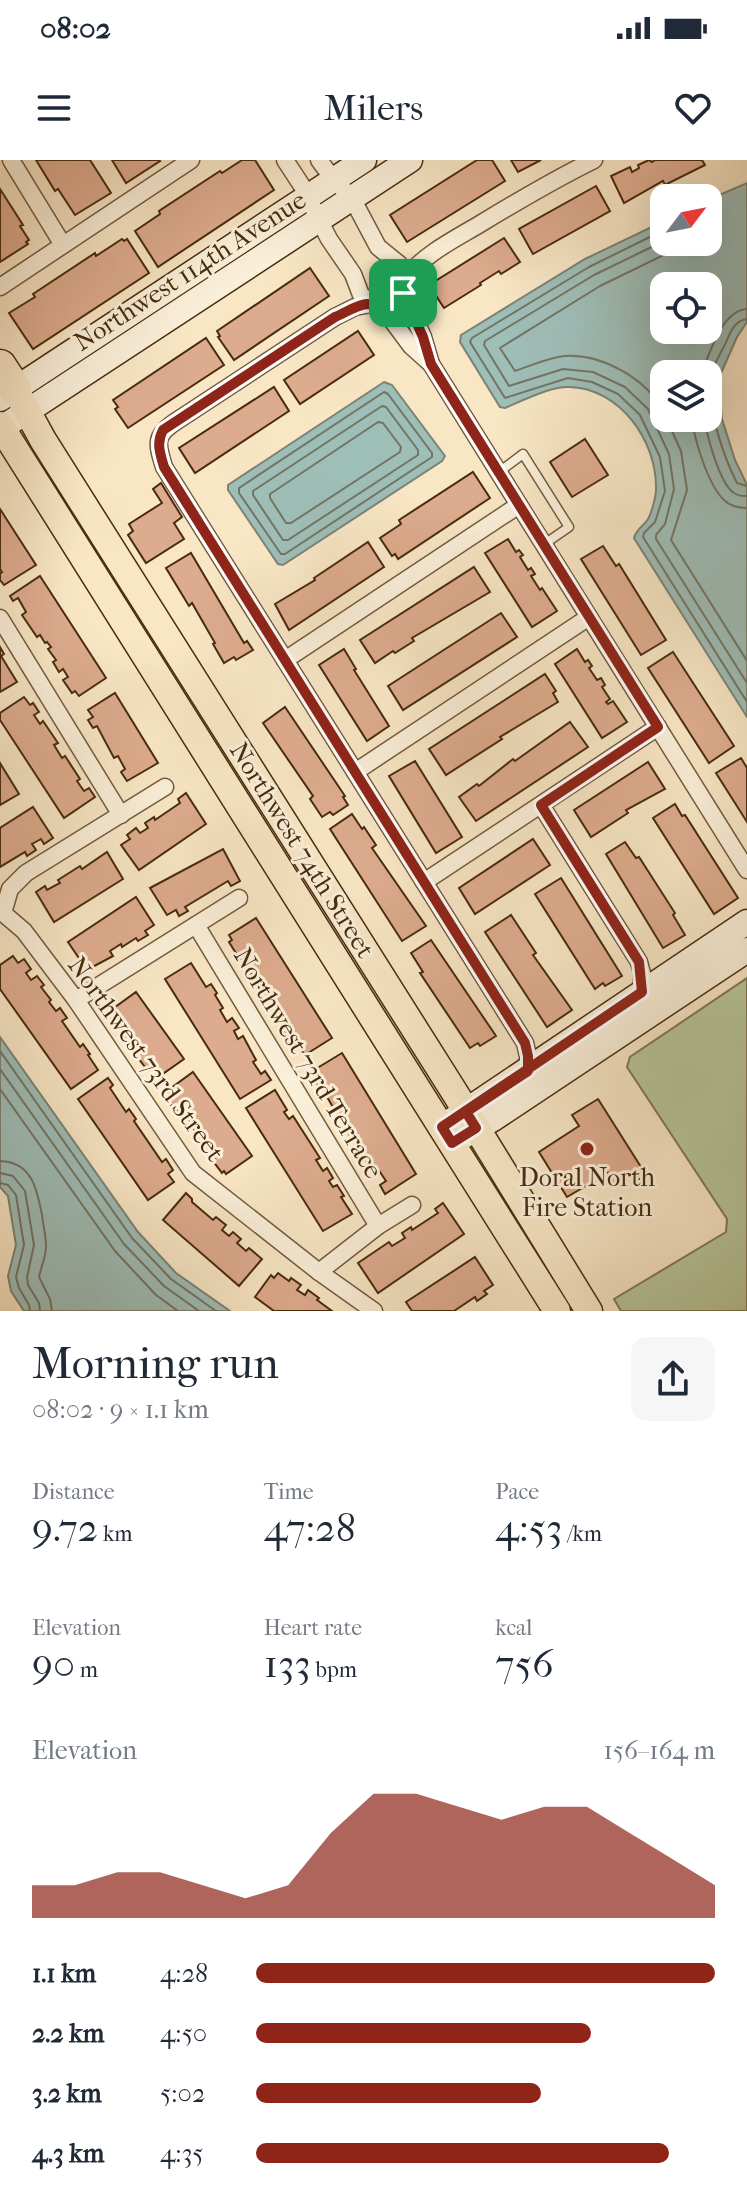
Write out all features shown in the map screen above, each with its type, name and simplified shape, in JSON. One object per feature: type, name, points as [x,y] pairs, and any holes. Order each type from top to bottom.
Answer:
[{"type":"main road","name":"Northwest 74th Street","points":[[11,391],[589,1311]]},
{"type":"main road","name":"Northwest 74th Street","points":[[1,427],[557,1311]]},
{"type":"street","points":[[11,160],[63,245]]},
{"type":"street","points":[[0,287],[191,160]]},
{"type":"street","points":[[285,160],[308,196],[329,239],[353,274],[361,295],[388,315],[411,346],[431,364]]},
{"type":"street","name":"Northwest 114th Avenue","points":[[1,427],[11,391],[308,196],[326,170],[364,160]]},
{"type":"street","name":"Northwest 114th Avenue","points":[[11,391],[319,220],[410,160]]},
{"type":"street","points":[[528,1071],[527,1049],[523,1041],[164,467],[159,438],[163,430],[335,317],[355,307],[394,302],[424,259],[534,192],[594,160]]},
{"type":"street","points":[[326,170],[352,198],[378,247],[399,264],[431,364],[747,870]]},
{"type":"street","points":[[285,660],[519,505]]},
{"type":"street","points":[[355,772],[589,617]]},
{"type":"street","points":[[0,618],[121,815]]},
{"type":"street","points":[[424,882],[658,727]]},
{"type":"street","points":[[1,914],[10,889],[26,873],[165,787]]},
{"type":"street","points":[[541,805],[639,962],[642,992]]},
{"type":"street","points":[[76,1000],[239,898]]},
{"type":"street","name":"Northwest 73rd Street","points":[[1,914],[24,931],[76,1000],[193,1173],[374,1311]]},
{"type":"street","points":[[471,1120],[528,1071],[747,922]]},
{"type":"street","name":"Northwest 73rd Terrace","points":[[196,925],[378,1226]]},
{"type":"street","points":[[447,1135],[747,950]]},
{"type":"street","points":[[319,1272],[378,1226],[412,1205]]},
{"type":"lane","points":[[498,472],[523,454],[569,527],[543,545]]},
{"type":"green space","points":[[747,978],[747,1311],[621,1311],[614,1299],[726,1232],[727,1219],[627,1067],[630,1057]]},
{"type":"water","points":[[747,183],[747,322],[722,371],[722,360],[650,360],[650,432],[722,432],[722,419],[747,485],[747,717],[634,538],[649,516],[656,489],[650,453],[632,420],[604,397],[569,387],[500,407],[460,342],[461,335],[585,259],[650,228],[650,256],[722,256],[722,194]]},
{"type":"water","points":[[384,382],[392,385],[445,456],[442,461],[283,565],[278,564],[228,490],[228,485]]},
{"type":"water","points":[[0,1037],[138,1232],[176,1273],[230,1311],[24,1311],[11,1291],[8,1276],[16,1245],[8,1196],[0,1187]]},
{"type":"building","points":[[36,160],[90,160],[111,193],[75,215],[58,189],[55,191]]},
{"type":"building","points":[[112,160],[159,160],[160,161],[126,183]]},
{"type":"building","points":[[242,160],[255,160],[274,190],[158,267],[135,231],[160,214],[159,211]]},
{"type":"building","points":[[477,160],[492,160],[505,181],[407,242],[390,215]]},
{"type":"building","points":[[511,160],[541,160],[518,172]]},
{"type":"building","points":[[649,160],[702,160],[705,165],[667,184],[663,181],[650,184],[650,188],[624,203],[611,176],[630,167],[632,172],[639,168],[638,165]]},
{"type":"building","points":[[596,186],[610,211],[533,254],[519,229]]},
{"type":"building","points":[[0,189],[29,240],[26,242],[28,244],[0,262]]},
{"type":"building","points":[[504,238],[520,262],[501,274],[499,271],[444,308],[429,285]]},
{"type":"building","points":[[122,239],[127,239],[149,273],[33,349],[9,313],[95,253],[96,256]]},
{"type":"building","points":[[310,268],[329,296],[234,360],[217,331]]},
{"type":"building","points":[[358,331],[374,355],[300,404],[284,380]]},
{"type":"building","points":[[206,338],[224,365],[128,428],[115,409],[118,407],[113,400]]},
{"type":"building","points":[[274,387],[289,411],[195,473],[179,448]]},
{"type":"building","points":[[585,439],[608,475],[572,497],[550,462]]},
{"type":"building","points":[[473,472],[490,498],[398,559],[395,554],[392,556],[380,538],[401,524],[399,520]]},
{"type":"building","points":[[161,483],[182,517],[174,523],[184,539],[146,563],[128,535],[133,531],[129,524],[162,503],[153,489]]},
{"type":"building","points":[[0,509],[36,565],[4,585],[0,580]]},
{"type":"building","points":[[508,539],[516,552],[519,550],[523,555],[520,557],[528,570],[531,568],[535,574],[531,576],[557,611],[532,627],[485,553]]},
{"type":"building","points":[[368,542],[384,567],[289,630],[275,604]]},
{"type":"building","points":[[603,546],[616,566],[619,564],[666,640],[641,655],[581,559]]},
{"type":"building","points":[[191,553],[244,643],[247,641],[253,650],[236,660],[234,657],[224,663],[192,603],[189,606],[166,568]]},
{"type":"building","points":[[474,567],[490,592],[375,663],[360,640]]},
{"type":"building","points":[[40,576],[106,678],[79,696],[75,691],[72,693],[63,680],[68,677],[63,669],[59,672],[53,662],[56,660],[48,649],[51,647],[40,635],[37,637],[22,615],[26,612],[18,598],[13,601],[10,596]]},
{"type":"building","points":[[501,613],[517,637],[403,710],[388,686]]},
{"type":"building","points":[[0,647],[4,654],[1,656],[17,682],[0,692]]},
{"type":"building","points":[[344,649],[389,726],[367,741],[319,665]]},
{"type":"building","points":[[577,649],[585,662],[588,660],[592,666],[589,668],[597,680],[601,678],[605,685],[602,687],[610,699],[606,702],[613,701],[627,722],[602,738],[555,664]]},
{"type":"building","points":[[673,652],[734,746],[709,763],[648,668]]},
{"type":"building","points":[[545,674],[556,691],[553,693],[558,702],[446,775],[429,749]]},
{"type":"building","points":[[115,693],[158,763],[127,781],[121,772],[125,769],[118,756],[114,758],[97,726],[93,728],[88,720],[93,717],[88,710]]},
{"type":"building","points":[[24,697],[39,712],[34,715],[40,724],[43,721],[58,743],[54,745],[80,779],[77,781],[84,791],[89,788],[95,797],[64,818],[0,720],[0,713]]},
{"type":"building","points":[[285,707],[345,796],[348,805],[333,815],[330,812],[322,817],[310,799],[313,796],[263,723]]},
{"type":"building","points":[[570,722],[588,747],[476,821],[459,797]]},
{"type":"building","points":[[741,758],[747,768],[747,822],[716,773]]},
{"type":"building","points":[[415,761],[462,837],[436,853],[389,776]]},
{"type":"building","points":[[648,762],[665,789],[626,810],[628,813],[591,837],[574,810]]},
{"type":"building","points":[[0,763],[19,794],[0,805]]},
{"type":"building","points":[[186,793],[206,824],[139,870],[121,845],[130,839],[127,835],[136,828],[140,833],[148,828],[145,823],[180,803],[178,799]]},
{"type":"building","points":[[675,804],[738,898],[714,914],[653,818]]},
{"type":"building","points":[[33,807],[53,838],[44,844],[41,839],[32,844],[36,850],[27,856],[25,852],[0,867],[0,828]]},
{"type":"building","points":[[352,814],[376,845],[372,848],[426,926],[402,941],[330,829]]},
{"type":"building","points":[[533,839],[550,865],[475,914],[459,888]]},
{"type":"building","points":[[625,842],[636,858],[639,857],[675,913],[673,915],[685,935],[663,948],[606,854]]},
{"type":"building","points":[[223,849],[240,881],[231,886],[228,881],[185,907],[188,911],[179,916],[176,910],[167,915],[150,888]]},
{"type":"building","points":[[107,852],[123,879],[54,922],[36,892],[45,886],[47,890],[60,883],[58,880]]},
{"type":"building","points":[[561,878],[622,976],[605,986],[603,983],[595,989],[535,894]]},
{"type":"building","points":[[136,897],[154,925],[145,931],[148,935],[122,947],[121,944],[110,951],[113,956],[87,970],[68,942]]},
{"type":"building","points":[[511,915],[536,953],[533,955],[572,1010],[547,1027],[485,932]]},
{"type":"building","points":[[256,918],[332,1038],[305,1055],[299,1046],[295,1049],[283,1029],[282,1025],[286,1023],[280,1013],[276,1016],[269,1005],[273,1003],[266,992],[262,995],[256,980],[254,982],[250,975],[254,973],[246,961],[242,963],[229,942],[232,940],[229,935]]},
{"type":"building","points":[[431,940],[496,1036],[480,1046],[478,1043],[470,1048],[420,973],[423,972],[411,953]]},
{"type":"building","points":[[13,956],[18,963],[24,959],[31,969],[26,973],[31,980],[37,976],[44,985],[41,987],[51,1000],[49,1002],[56,1011],[60,1008],[67,1018],[62,1021],[80,1047],[83,1044],[98,1070],[71,1089],[0,989],[0,965]]},
{"type":"building","points":[[191,963],[206,987],[211,984],[217,993],[215,995],[223,1008],[220,1010],[227,1022],[232,1018],[239,1028],[234,1031],[238,1039],[243,1036],[261,1074],[265,1071],[271,1080],[240,1099],[165,979]]},
{"type":"building","points":[[136,992],[184,1059],[157,1078],[132,1050],[137,1047],[134,1043],[131,1046],[122,1034],[128,1030],[118,1017],[113,1021],[107,1013]]},
{"type":"building","points":[[342,1053],[416,1174],[385,1194],[380,1185],[386,1181],[378,1169],[373,1172],[359,1149],[363,1147],[358,1140],[354,1142],[347,1131],[352,1128],[344,1116],[340,1119],[327,1097],[331,1095],[325,1086],[320,1089],[315,1080],[319,1078],[314,1070]]},
{"type":"building","points":[[193,1072],[252,1156],[226,1174],[213,1161],[212,1154],[209,1156],[200,1145],[194,1136],[197,1134],[181,1118],[184,1117],[179,1109],[175,1112],[168,1101],[172,1098],[167,1091]]},
{"type":"building","points":[[108,1078],[113,1085],[110,1088],[126,1112],[129,1109],[162,1162],[166,1159],[173,1170],[168,1174],[174,1182],[148,1200],[78,1099]]},
{"type":"building","points":[[275,1090],[287,1110],[284,1112],[289,1119],[293,1116],[320,1158],[316,1160],[323,1171],[327,1168],[333,1178],[329,1181],[333,1187],[337,1185],[352,1214],[323,1231],[246,1108]]},
{"type":"building","name":"Doral North Fire Station","points":[[598,1099],[646,1175],[635,1182],[630,1174],[614,1184],[608,1173],[567,1197],[539,1152],[579,1126],[572,1115]]},
{"type":"building","points":[[186,1193],[213,1220],[216,1217],[226,1225],[222,1230],[229,1236],[233,1232],[241,1239],[237,1243],[246,1251],[249,1248],[262,1259],[239,1286],[163,1220]]},
{"type":"building","points":[[443,1203],[464,1234],[378,1293],[358,1263],[389,1242],[392,1246],[405,1238],[402,1233],[438,1213],[435,1209]]},
{"type":"building","points":[[475,1257],[493,1285],[484,1291],[487,1294],[477,1301],[475,1297],[454,1311],[412,1311],[406,1302]]},
{"type":"building","points":[[278,1273],[301,1285],[297,1290],[305,1295],[308,1290],[332,1311],[274,1311],[255,1297],[271,1275],[274,1278]]},
{"type":"place","name":"Doral North Fire Station","points":[[587,1149]]},
{"type":"route","points":[[403,293],[388,305],[363,305],[335,317],[163,430],[159,449],[164,467],[525,1043],[528,1071],[466,1112],[476,1128],[452,1143],[442,1127],[528,1071],[642,992],[639,962],[541,805],[658,727],[431,364],[423,337],[403,293]]}]
